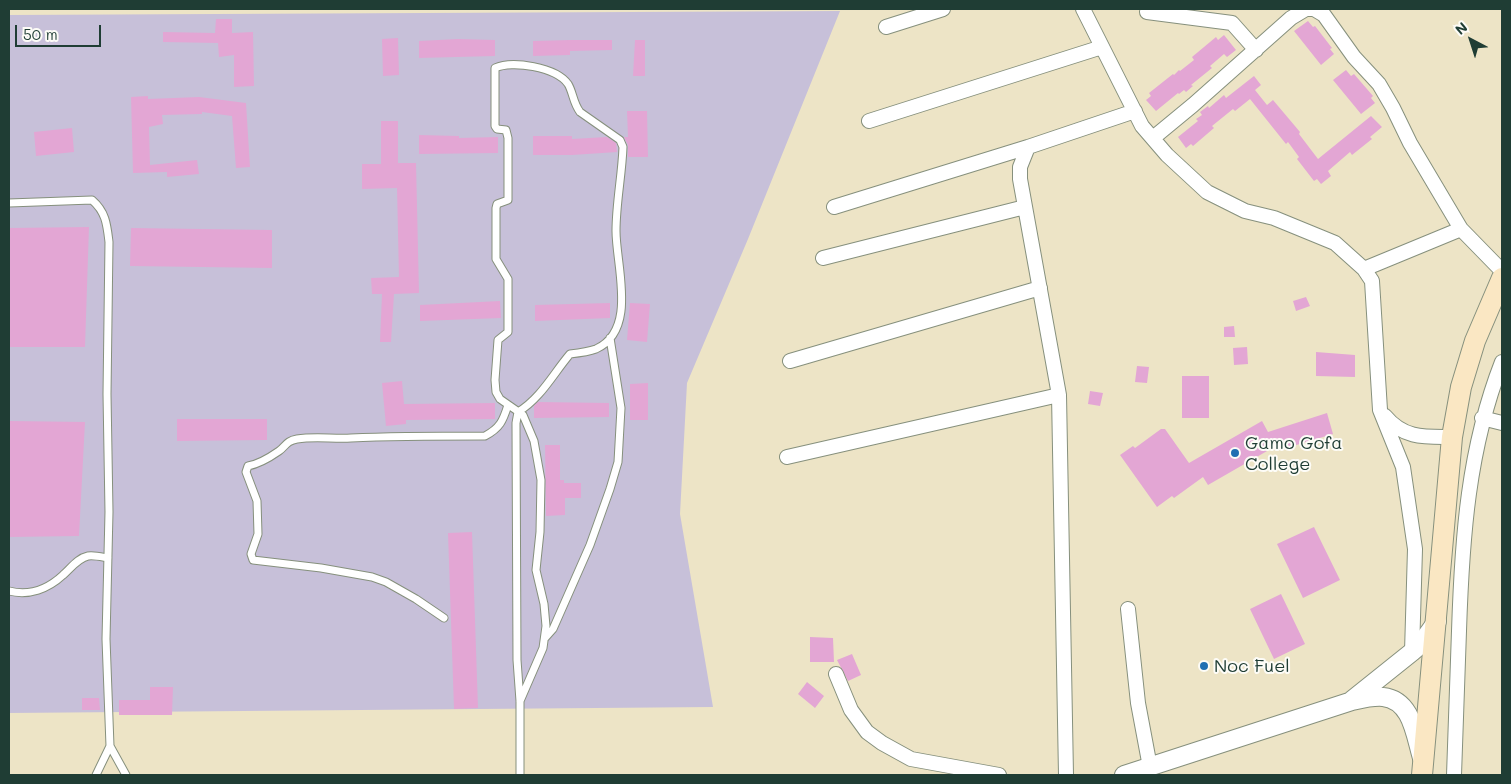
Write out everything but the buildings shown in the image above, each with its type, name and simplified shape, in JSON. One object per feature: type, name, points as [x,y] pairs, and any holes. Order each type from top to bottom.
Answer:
[{"type":"main road","points":[[1423,770],[1452,437],[1461,387],[1476,341],[1497,302],[1502,278]]},
{"type":"street","points":[[886,27],[943,9]]},
{"type":"street","points":[[1083,9],[1142,126],[1167,155],[1207,192],[1245,211],[1274,218],[1335,243],[1364,269],[1372,281],[1380,410],[1403,467],[1411,510],[1415,549],[1412,652]]},
{"type":"street","points":[[1153,138],[1291,18],[1306,9],[1314,9],[1324,15],[1354,57],[1379,84],[1410,144],[1461,229],[1502,271]]},
{"type":"street","points":[[1147,12],[1232,23],[1256,50]]},
{"type":"street","points":[[869,122],[1102,47]]},
{"type":"street","points":[[834,207],[1028,147],[1135,111]]},
{"type":"street","points":[[1028,147],[1020,167],[1020,179],[1059,395],[1066,775]]},
{"type":"street","points":[[823,258],[1025,206]]},
{"type":"street","points":[[1364,269],[1461,229]]},
{"type":"street","points":[[790,361],[1040,288]]},
{"type":"street","points":[[1454,775],[1461,558],[1469,489],[1482,418],[1502,362]]},
{"type":"street","points":[[787,457],[1059,395]]},
{"type":"street","points":[[1380,410],[1393,426],[1406,432],[1419,436],[1452,437]]},
{"type":"street","points":[[1482,418],[1502,423]]},
{"type":"street","points":[[1128,609],[1138,703],[1150,767]]},
{"type":"street","points":[[1352,701],[1420,645],[1437,621]]},
{"type":"street","points":[[836,674],[851,710],[867,732],[882,743],[911,759],[999,775]]},
{"type":"street","points":[[1124,775],[1352,701],[1381,697],[1393,699],[1401,704],[1411,720],[1423,770]]},
{"type":"lane","points":[[520,701],[543,648],[545,638],[544,604],[536,570],[540,532],[541,480],[534,441],[523,415],[518,412],[500,399],[496,392],[496,345],[498,340],[508,332],[508,283],[496,258],[496,208],[497,204],[506,202],[508,196],[507,133],[506,130],[497,129],[496,126],[495,68],[500,66],[534,65],[563,78],[568,84],[575,106],[580,112],[620,140],[623,147],[616,228],[616,248],[622,306],[618,326],[610,338],[598,348],[570,354],[540,394],[518,412],[516,423],[517,660],[520,701],[520,775]]},
{"type":"lane","points":[[9,204],[92,200],[100,207],[107,222],[109,242],[106,639],[110,746],[126,775]]},
{"type":"lane","points":[[545,638],[553,630],[590,545],[618,462],[621,408],[610,338]]},
{"type":"lane","points":[[444,618],[416,599],[372,577],[321,568],[253,560],[251,554],[255,548],[258,534],[256,501],[246,472],[248,466],[267,459],[281,450],[286,442],[296,439],[375,436],[485,436],[496,430],[504,418],[508,405]]},
{"type":"lane","points":[[9,591],[21,594],[40,591],[62,576],[75,563],[88,556],[108,558]]},
{"type":"lane","points":[[96,775],[110,746]]},
{"type":"shaded area","points":[[840,11],[748,239],[687,383],[680,514],[713,707],[9,713],[9,15]]},
{"type":"place","name":"Gamo Gofa College","points":[[1235,453]]},
{"type":"place","name":"Noc Fuel","points":[[1204,666]]}]
